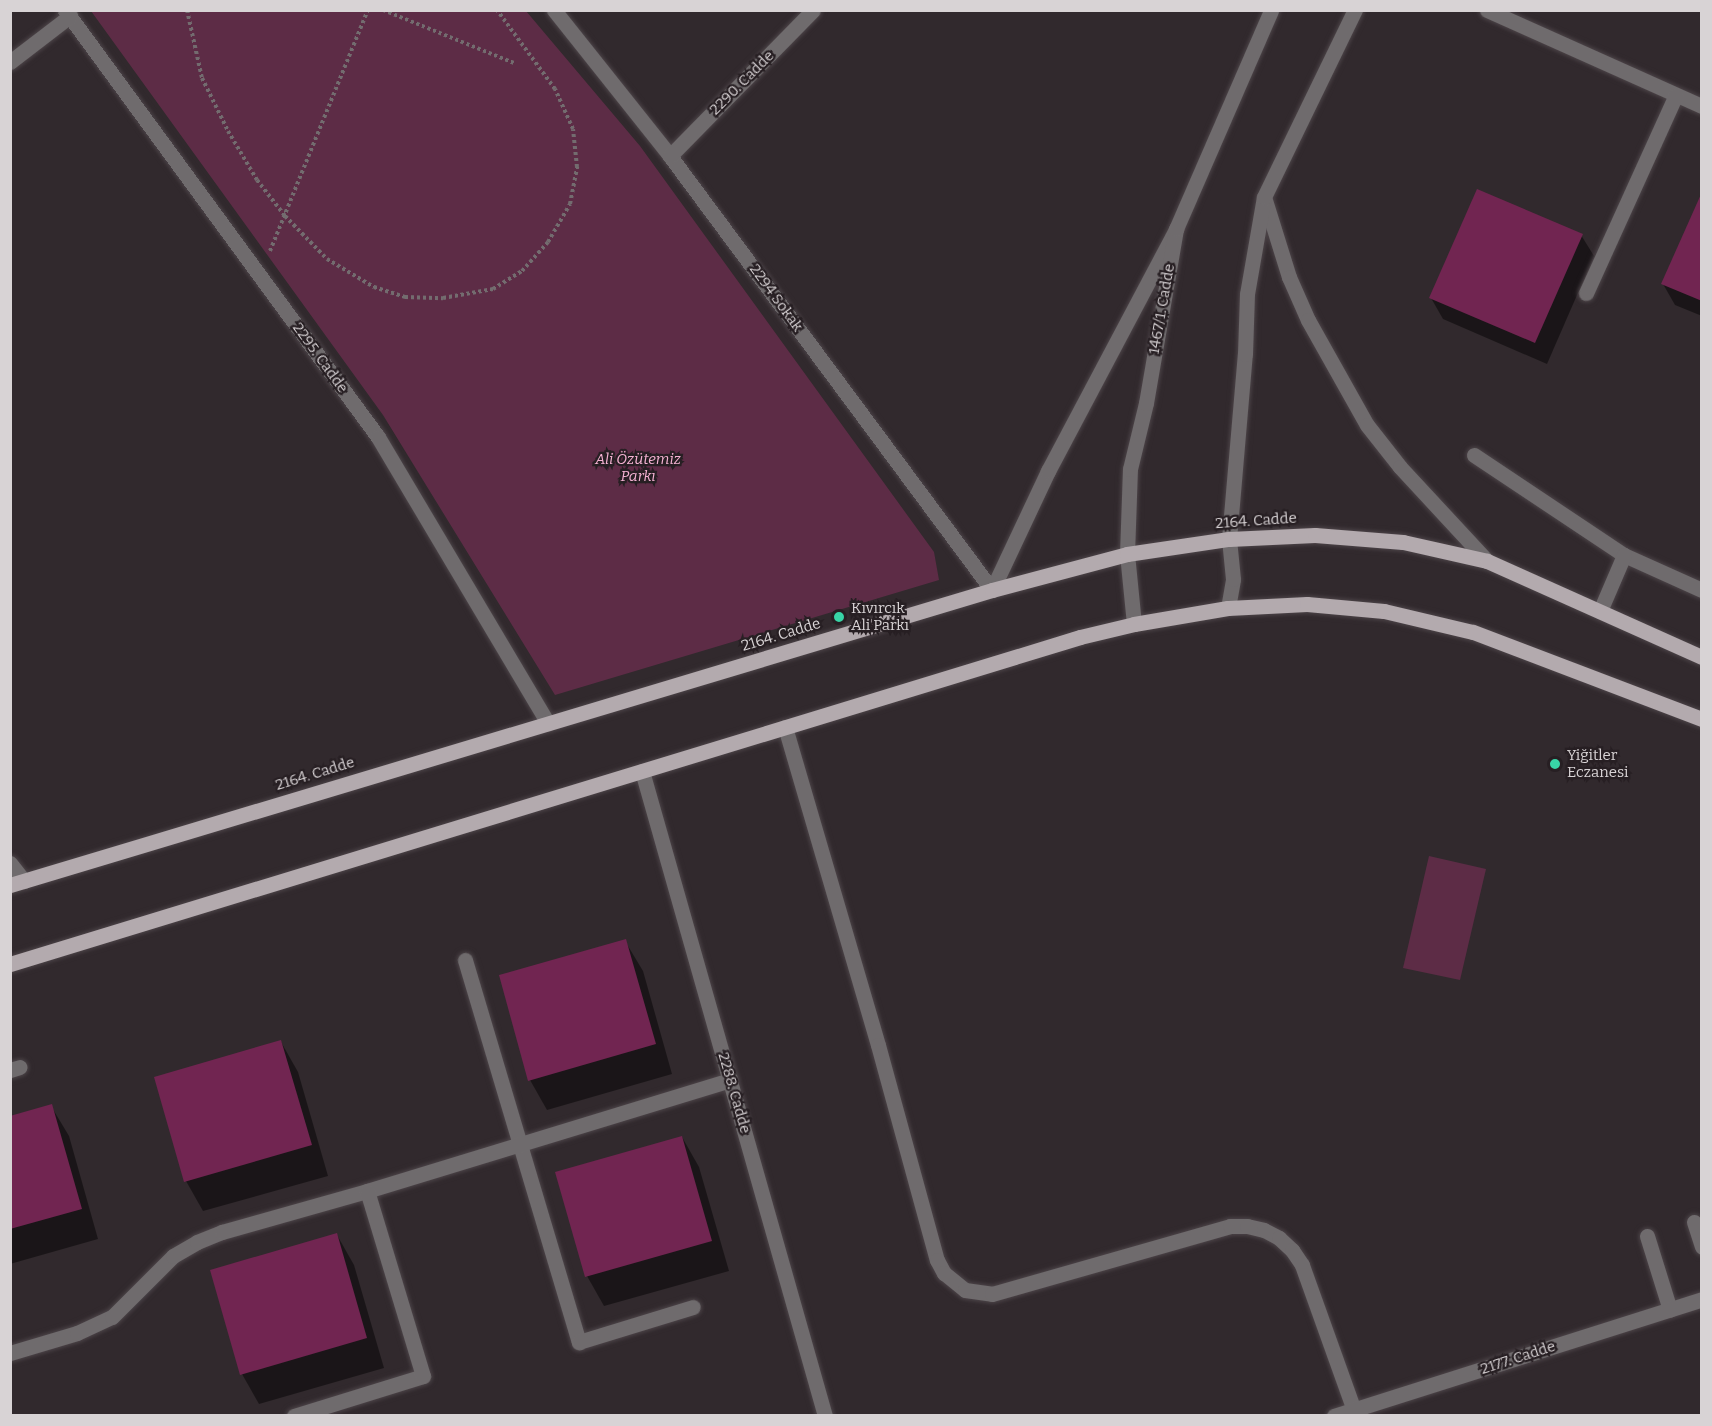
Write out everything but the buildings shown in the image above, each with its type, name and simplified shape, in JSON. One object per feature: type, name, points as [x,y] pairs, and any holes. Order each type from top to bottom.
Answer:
[{"type":"main road","name":"2164. Cadde","points":[[17,883],[992,590],[1127,554],[1229,539],[1315,535],[1403,542],[1487,561],[1701,657]]},
{"type":"main road","points":[[10,964],[1080,637],[1134,624],[1228,608],[1307,604],[1384,610],[1473,632],[1701,719]]},
{"type":"street","name":"2294 Sokak","points":[[554,10],[670,156],[992,590]]},
{"type":"street","name":"2290. Cadde","points":[[670,156],[813,10]]},
{"type":"street","name":"1467/1. Cadde","points":[[1134,624],[1127,554],[1130,469],[1146,403],[1176,229],[1271,10]]},
{"type":"street","points":[[1228,608],[1233,579],[1229,539],[1245,354],[1247,294],[1264,197],[1355,10]]},
{"type":"street","points":[[1487,10],[1676,94],[1699,99]]},
{"type":"street","points":[[10,62],[67,13]]},
{"type":"street","name":"2295. Cadde","points":[[67,13],[378,437],[548,723]]},
{"type":"street","points":[[1586,293],[1676,94]]},
{"type":"street","points":[[1264,197],[1289,277],[1308,320],[1366,425],[1400,467],[1487,561]]},
{"type":"street","points":[[992,590],[1048,471],[1176,229]]},
{"type":"street","points":[[1474,455],[1624,555],[1701,590]]},
{"type":"street","points":[[1600,611],[1624,555]]},
{"type":"street","points":[[785,728],[878,1045],[937,1260],[944,1272],[965,1290],[992,1294],[1230,1226],[1247,1226],[1264,1230],[1280,1238],[1293,1250],[1302,1265],[1354,1413]]},
{"type":"street","name":"2288. Cadde","points":[[642,771],[825,1416]]},
{"type":"street","points":[[10,863],[17,883]]},
{"type":"street","points":[[465,960],[579,1342],[693,1307]]},
{"type":"street","points":[[10,1353],[77,1333],[112,1317],[156,1271],[197,1242],[222,1232],[367,1191],[730,1080]]},
{"type":"street","points":[[294,1416],[423,1376],[367,1191]]},
{"type":"street","points":[[1694,1222],[1701,1246]]},
{"type":"street","points":[[1647,1236],[1670,1310]]},
{"type":"street","name":"2177. Cadde","points":[[1334,1416],[1354,1413],[1701,1299]]},
{"type":"path","points":[[187,10],[202,78],[228,132],[257,180],[285,216],[327,259],[374,287],[405,297],[443,298],[493,289],[522,271],[548,242],[570,204],[577,166],[573,129],[555,89],[497,10]]},
{"type":"path","points":[[260,277],[368,10]]},
{"type":"path","points":[[383,10],[514,63]]},
{"type":"green space","name":"Ali Özütemiz Parkı","points":[[91,11],[526,11],[640,146],[934,552],[939,580],[555,695],[383,415]]},
{"type":"green space","points":[[1429,856],[1486,869],[1460,980],[1403,968]]},
{"type":"place","name":"Kıvırcık Ali Parkı","points":[[839,617]]},
{"type":"place","name":"Yiğitler Eczanesi","points":[[1555,764]]}]
